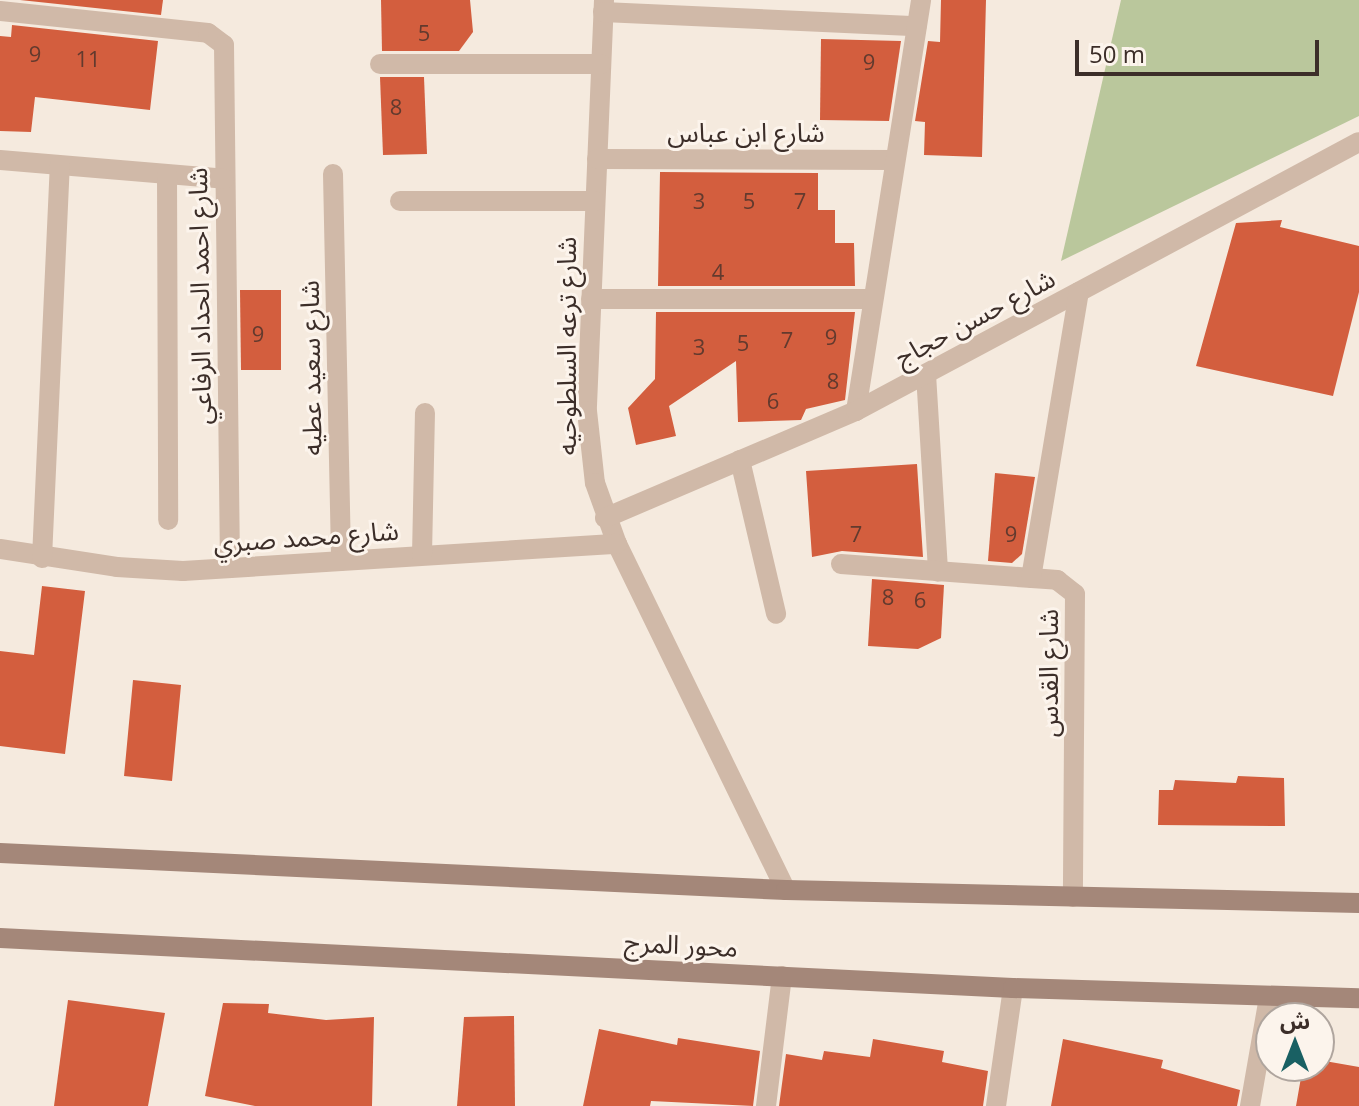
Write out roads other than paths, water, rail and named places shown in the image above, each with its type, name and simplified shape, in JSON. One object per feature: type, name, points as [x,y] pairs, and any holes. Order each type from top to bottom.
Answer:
[{"type":"main road","points":[[0,853],[786,890],[1359,903]]},
{"type":"main road","name":"محور المرج","points":[[0,938],[1013,988],[1359,998]]},
{"type":"street","points":[[856,411],[921,0]]},
{"type":"street","points":[[603,6],[917,26]]},
{"type":"street","name":"شارع ترعه السلطوحيه","points":[[603,6],[591,299],[589,447],[605,518],[786,890]]},
{"type":"street","name":"شارع احمد الحداد الرفاعي","points":[[0,11],[208,33],[219,39],[226,52],[224,179],[230,568]]},
{"type":"street","points":[[380,64],[601,64]]},
{"type":"street","name":"شارع حسن حجاج","points":[[605,518],[856,411],[1359,142]]},
{"type":"street","name":"شارع ابن عباس","points":[[597,159],[895,160]]},
{"type":"street","points":[[0,160],[224,179]]},
{"type":"street","points":[[42,558],[60,165]]},
{"type":"street","name":"شارع سعيد عطيه","points":[[333,174],[341,561]]},
{"type":"street","points":[[167,175],[168,520]]},
{"type":"street","points":[[400,201],[595,201]]},
{"type":"street","points":[[1031,578],[1079,292]]},
{"type":"street","points":[[591,299],[873,299]]},
{"type":"street","points":[[926,374],[938,572]]},
{"type":"street","points":[[422,555],[425,413]]},
{"type":"street","points":[[740,460],[776,614]]},
{"type":"street","name":"شارع محمد صبري","points":[[0,549],[42,558],[117,567],[230,568],[617,544]]},
{"type":"street","name":"شارع القدس","points":[[841,564],[1057,580],[1075,594],[1073,897]]},
{"type":"street","points":[[766,1106],[782,976]]},
{"type":"street","points":[[996,1106],[1013,988]]},
{"type":"street","points":[[1250,1106],[1269,997]]}]
